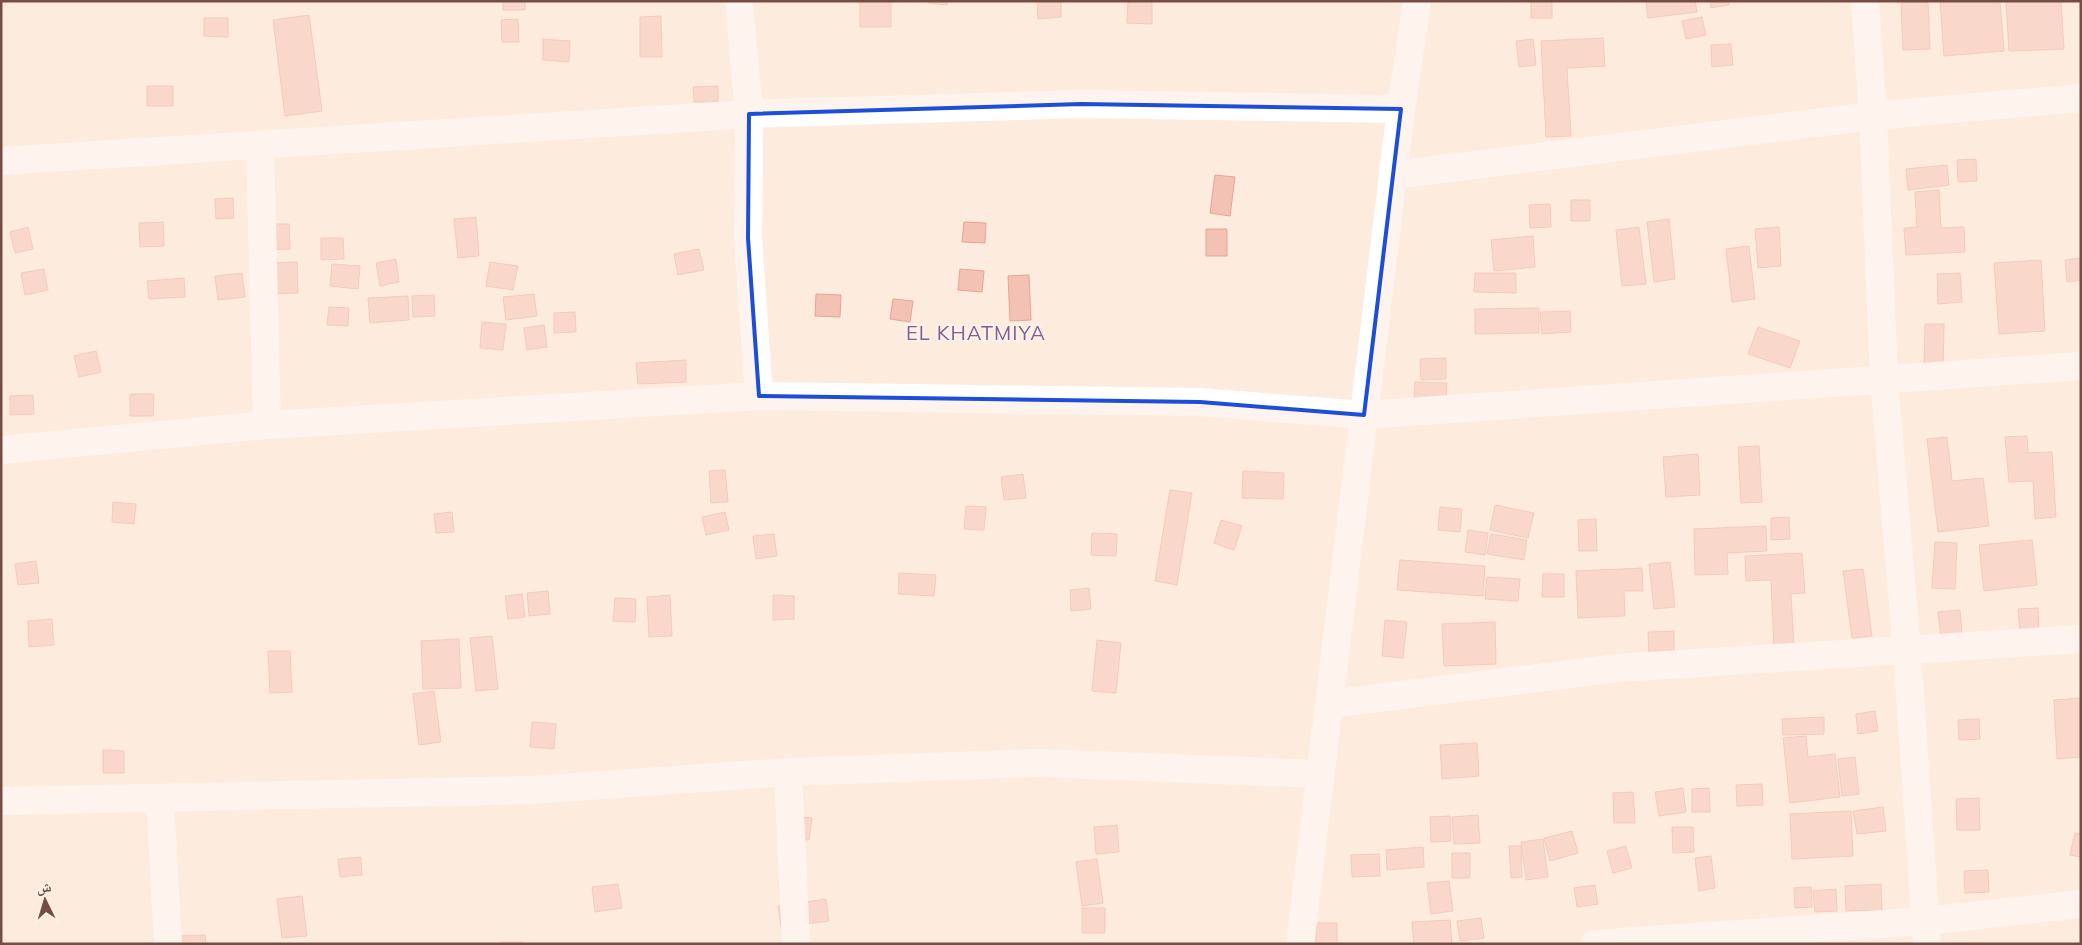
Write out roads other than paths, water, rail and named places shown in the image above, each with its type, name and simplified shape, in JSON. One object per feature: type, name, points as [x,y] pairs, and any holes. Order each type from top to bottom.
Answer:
[{"type":"street","points":[[740,1],[749,114],[748,238],[759,396]]},
{"type":"street","points":[[1300,944],[1401,109],[1417,1]]},
{"type":"street","points":[[1865,1],[1873,116],[1884,379],[1908,651],[1926,932]]},
{"type":"street","points":[[1393,175],[1873,116],[2081,98]]},
{"type":"street","points":[[1,161],[749,114],[1081,104],[1401,109]]},
{"type":"street","points":[[260,145],[267,425]]},
{"type":"street","points":[[1,450],[267,425],[759,396],[1200,402],[1364,416],[2081,366]]},
{"type":"street","points":[[1329,704],[1618,668],[2081,639]]},
{"type":"street","points":[[1,801],[533,790],[788,772],[1040,763],[1320,774]]},
{"type":"street","points":[[788,772],[796,944]]},
{"type":"street","points":[[160,799],[168,944]]},
{"type":"street","points":[[1594,944],[1926,932],[2081,904]]},
{"type":"district","name":"EL KHATMIYA","points":[[976,333]]}]
